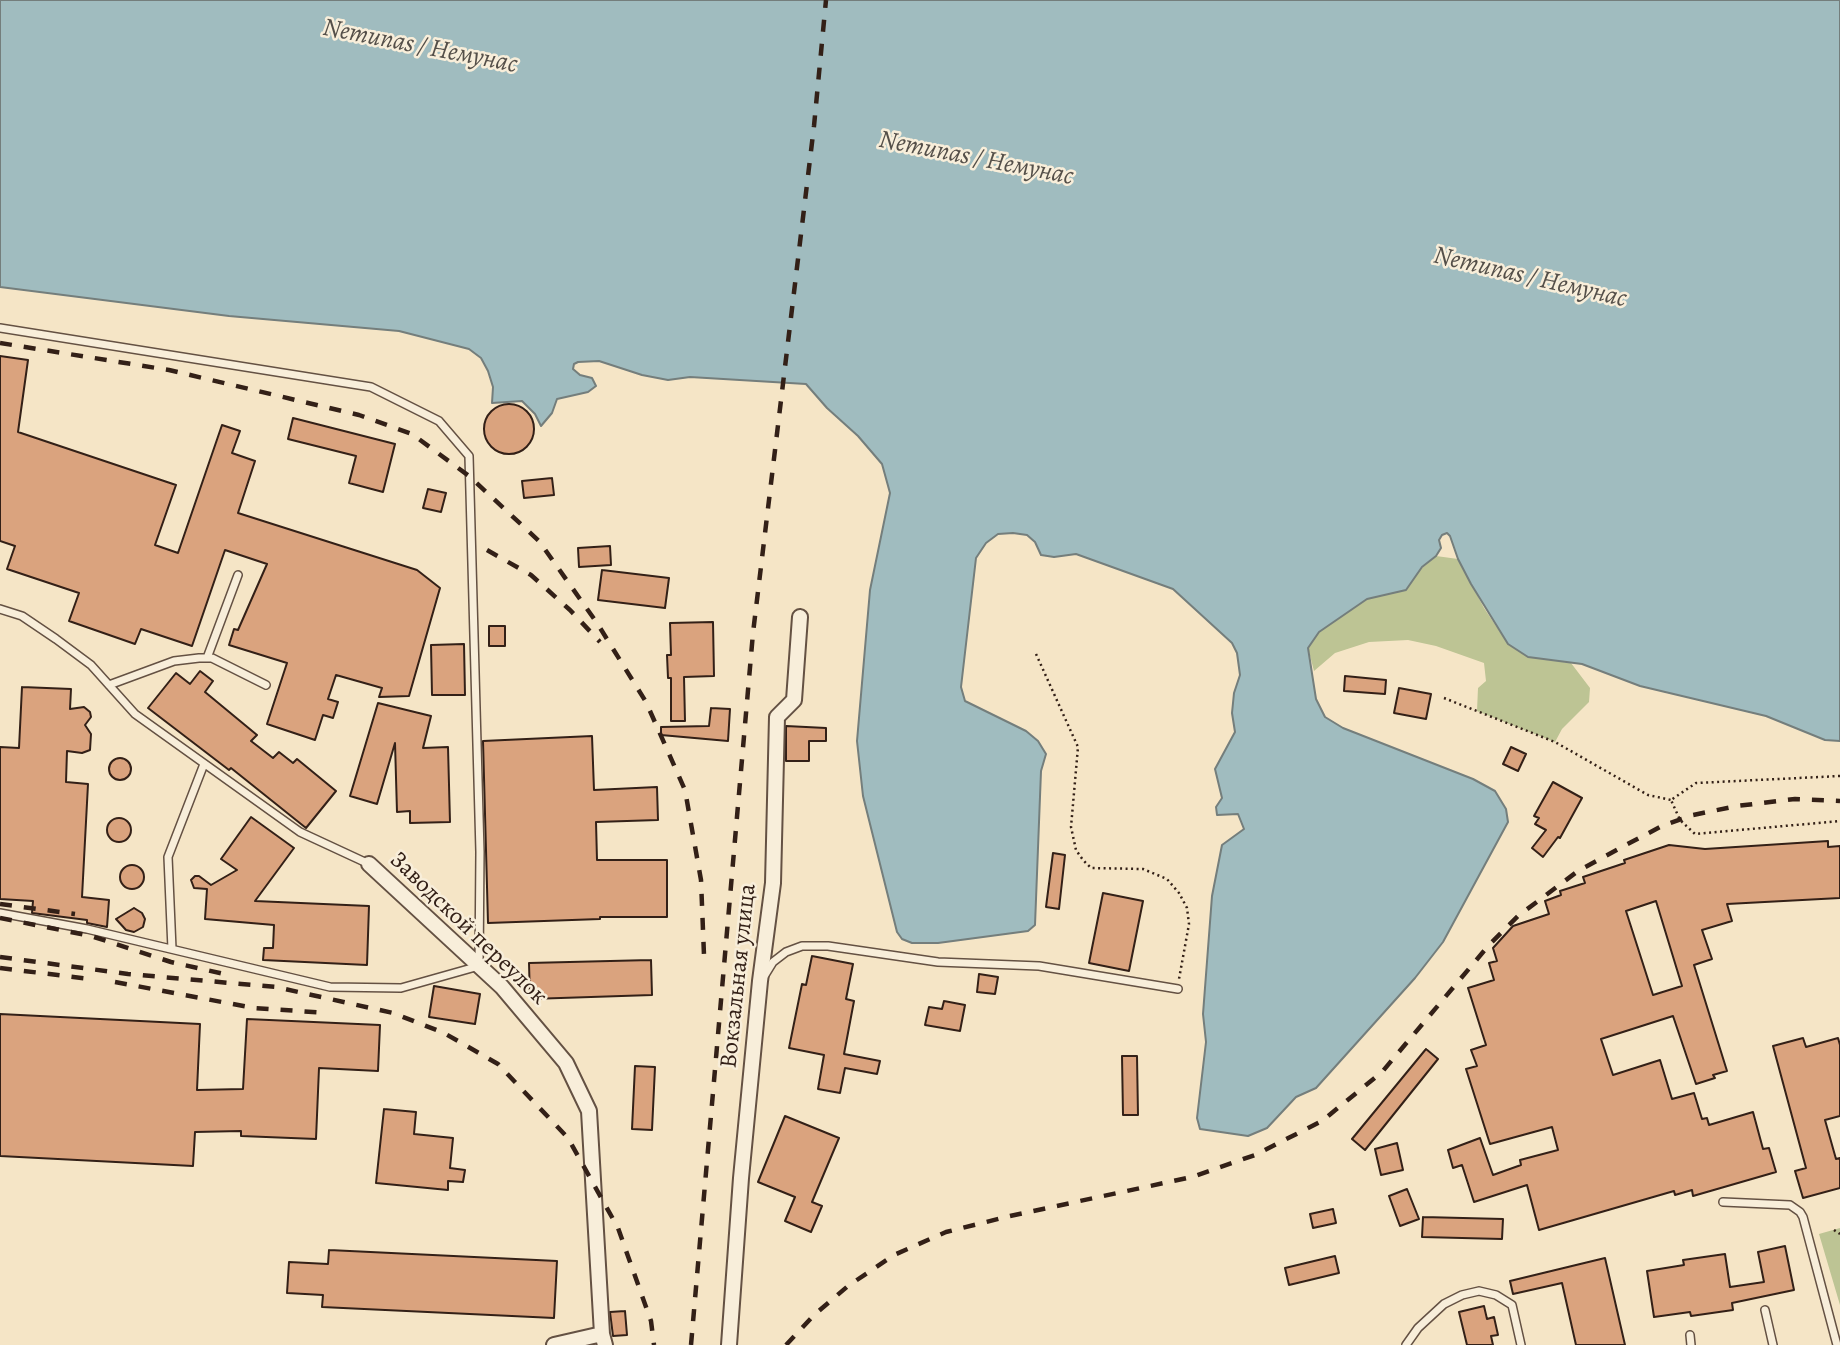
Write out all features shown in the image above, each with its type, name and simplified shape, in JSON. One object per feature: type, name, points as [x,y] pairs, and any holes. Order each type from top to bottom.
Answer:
[{"type":"street","name":"Вокзальная улица","points":[[729,1345],[741,1178],[760,981],[773,883],[778,718],[794,700],[800,617]]},
{"type":"street","name":"Заводской переулок","points":[[369,864],[502,987],[566,1063],[589,1111],[603,1339]]},
{"type":"street","points":[[554,1345],[603,1339]]},
{"type":"lane","points":[[0,328],[371,387],[439,421],[469,456],[480,852],[479,966],[401,988],[330,987],[88,929],[0,913]]},
{"type":"lane","points":[[207,658],[238,575]]},
{"type":"lane","points":[[0,609],[22,616],[91,665],[135,714],[300,832],[369,864]]},
{"type":"lane","points":[[109,685],[174,661],[207,658],[267,685]]},
{"type":"lane","points":[[172,949],[168,857],[204,764]]},
{"type":"lane","points":[[760,981],[773,962],[786,952],[802,946],[828,946],[939,962],[1039,966],[1178,989]]},
{"type":"lane","points":[[1723,1202],[1790,1205],[1800,1212],[1837,1345]]},
{"type":"lane","points":[[1406,1345],[1418,1328],[1444,1304],[1462,1295],[1479,1291],[1496,1295],[1512,1305],[1521,1345]]},
{"type":"lane","points":[[1765,1310],[1773,1345]]},
{"type":"lane","points":[[1689,1335],[1692,1345]]},
{"type":"path","points":[[1036,654],[1078,747],[1072,827],[1073,840],[1083,860],[1091,868],[1143,869],[1167,879],[1187,908],[1189,924],[1178,989]]},
{"type":"path","points":[[1444,698],[1555,742],[1648,795],[1671,800],[1696,783],[1840,776]]},
{"type":"path","points":[[1671,800],[1680,820],[1695,834],[1840,821]]},
{"type":"path","points":[[1835,1230],[1840,1234]]},
{"type":"green space","points":[[1436,556],[1458,559],[1484,608],[1508,644],[1528,657],[1571,663],[1590,688],[1589,702],[1562,729],[1555,742],[1477,711],[1478,688],[1486,681],[1484,663],[1436,646],[1408,640],[1369,642],[1335,653],[1314,671],[1308,648],[1319,632],[1367,599],[1406,590],[1421,569]]},
{"type":"green space","points":[[1840,1228],[1840,1305],[1819,1234]]},
{"type":"water","name":"Nemunas / Немунас","points":[[0,0],[1840,0],[1840,741],[1825,740],[1766,716],[1640,686],[1582,664],[1528,657],[1508,644],[1471,584],[1450,536],[1447,533],[1442,535],[1439,540],[1441,548],[1436,556],[1422,567],[1406,590],[1367,599],[1319,632],[1308,648],[1316,699],[1325,717],[1343,728],[1473,779],[1495,791],[1506,809],[1508,822],[1443,942],[1415,978],[1316,1088],[1296,1097],[1267,1128],[1248,1136],[1200,1129],[1197,1118],[1206,1042],[1203,1014],[1212,896],[1222,845],[1244,829],[1238,814],[1217,815],[1216,807],[1222,798],[1215,769],[1235,732],[1232,713],[1234,693],[1240,675],[1237,653],[1232,643],[1173,589],[1076,554],[1054,557],[1041,555],[1035,542],[1027,535],[998,534],[986,543],[976,558],[961,687],[965,701],[1026,731],[1038,741],[1046,754],[1041,771],[1035,925],[1028,931],[938,943],[912,943],[902,939],[897,932],[863,796],[857,741],[870,590],[890,493],[882,464],[858,436],[827,408],[806,384],[690,377],[668,380],[599,361],[574,364],[573,369],[580,375],[592,378],[596,386],[588,392],[557,399],[552,413],[541,426],[535,414],[522,401],[492,403],[493,387],[488,371],[481,358],[469,349],[399,331],[229,316],[0,287]]},
{"type":"building","points":[[0,356],[28,360],[18,432],[176,485],[155,545],[178,553],[222,425],[240,431],[232,453],[255,461],[238,513],[417,570],[440,588],[409,696],[379,697],[382,688],[336,675],[328,699],[338,702],[333,718],[323,715],[315,740],[267,724],[287,663],[229,645],[234,629],[238,630],[267,564],[225,550],[192,646],[141,629],[135,644],[69,621],[79,593],[7,569],[15,546],[0,541]]},
{"type":"building","points":[[509,404],[527,411],[534,429],[527,447],[509,454],[491,447],[484,429],[491,411]]},
{"type":"building","points":[[293,418],[395,444],[383,492],[349,483],[356,456],[288,439]]},
{"type":"building","points":[[552,478],[554,495],[524,498],[522,481]]},
{"type":"building","points":[[428,489],[446,493],[441,512],[423,508]]},
{"type":"building","points":[[610,546],[611,565],[579,567],[578,548]]},
{"type":"building","points":[[602,570],[669,578],[665,608],[598,600]]},
{"type":"building","points":[[713,622],[714,676],[684,677],[685,721],[671,721],[671,678],[668,678],[667,655],[671,655],[670,623]]},
{"type":"building","points":[[489,626],[505,626],[505,646],[489,646]]},
{"type":"building","points":[[464,644],[465,695],[432,695],[431,645]]},
{"type":"building","points":[[200,671],[213,681],[205,692],[257,735],[251,741],[273,758],[279,752],[293,763],[297,759],[336,791],[306,828],[231,768],[229,770],[148,708],[176,673],[190,684]]},
{"type":"building","points":[[1345,676],[1386,680],[1385,694],[1344,691]]},
{"type":"building","points":[[22,687],[71,689],[70,709],[84,707],[90,712],[91,717],[85,725],[91,734],[90,750],[82,753],[67,751],[66,782],[88,784],[82,897],[109,900],[107,927],[87,923],[87,920],[32,913],[33,901],[0,899],[0,747],[19,748]]},
{"type":"building","points":[[1399,688],[1431,694],[1426,719],[1394,713]]},
{"type":"building","points":[[378,703],[431,716],[423,748],[448,747],[450,822],[410,823],[410,811],[397,812],[395,743],[377,804],[350,796]]},
{"type":"building","points":[[711,708],[730,709],[728,741],[661,735],[661,727],[709,726]]},
{"type":"building","points":[[786,726],[826,728],[826,741],[809,741],[809,761],[786,761]]},
{"type":"building","points":[[592,736],[594,790],[657,787],[658,820],[596,822],[597,860],[667,860],[667,917],[600,917],[488,923],[483,741]]},
{"type":"building","points":[[1511,747],[1526,754],[1518,771],[1503,764]]},
{"type":"building","points":[[116,758],[124,758],[131,765],[131,773],[124,780],[116,780],[109,773],[109,765]]},
{"type":"building","points":[[1553,782],[1582,798],[1560,838],[1558,837],[1543,857],[1532,848],[1546,830],[1535,824],[1539,818],[1534,816]]},
{"type":"building","points":[[251,817],[294,848],[255,901],[369,906],[367,965],[263,960],[264,948],[273,948],[274,925],[205,919],[207,889],[194,888],[191,880],[199,876],[211,885],[237,870],[221,859]]},
{"type":"building","points":[[119,818],[127,822],[131,830],[127,838],[119,842],[111,838],[107,830],[111,822]]},
{"type":"building","points":[[1828,841],[1828,847],[1840,846],[1840,898],[1727,904],[1732,921],[1702,930],[1712,959],[1694,965],[1727,1071],[1696,1084],[1673,1016],[1601,1039],[1613,1075],[1660,1060],[1672,1099],[1694,1093],[1702,1119],[1707,1118],[1709,1125],[1753,1112],[1763,1149],[1769,1148],[1776,1172],[1693,1196],[1692,1190],[1675,1195],[1674,1191],[1539,1230],[1527,1185],[1474,1202],[1462,1165],[1453,1168],[1448,1150],[1480,1138],[1493,1175],[1521,1165],[1520,1160],[1558,1150],[1552,1127],[1490,1144],[1466,1069],[1477,1066],[1471,1050],[1486,1045],[1468,988],[1494,980],[1489,963],[1497,961],[1493,948],[1513,926],[1549,914],[1545,901],[1561,895],[1560,891],[1585,883],[1583,877],[1669,845],[1705,849]],"holes":[[[1656,901],[1682,986],[1653,995],[1626,911]]]},
{"type":"building","points":[[1053,853],[1065,855],[1059,909],[1046,907]]},
{"type":"building","points":[[132,865],[140,869],[144,877],[140,885],[132,889],[124,885],[120,877],[124,869]]},
{"type":"building","points":[[1103,893],[1143,901],[1129,971],[1089,963]]},
{"type":"building","points":[[134,908],[142,913],[145,919],[143,927],[134,932],[126,930],[116,919]]},
{"type":"building","points":[[812,956],[853,964],[846,999],[854,1001],[844,1054],[880,1061],[877,1074],[845,1068],[840,1093],[818,1089],[824,1055],[789,1048],[802,984],[806,985]]},
{"type":"building","points":[[651,960],[652,995],[530,999],[529,963]]},
{"type":"building","points":[[979,974],[998,977],[995,994],[977,992]]},
{"type":"building","points":[[434,986],[480,994],[475,1024],[429,1017]]},
{"type":"building","points":[[944,1001],[965,1005],[960,1031],[925,1025],[929,1007],[942,1009]]},
{"type":"building","points":[[0,1014],[200,1024],[197,1090],[243,1089],[247,1019],[380,1025],[378,1071],[319,1068],[316,1139],[241,1136],[241,1131],[195,1132],[193,1166],[0,1156]]},
{"type":"building","points":[[1803,1038],[1806,1047],[1838,1038],[1840,1045],[1840,1116],[1825,1120],[1836,1159],[1840,1158],[1840,1188],[1803,1198],[1795,1171],[1806,1168],[1773,1046]]},
{"type":"building","points":[[1426,1049],[1438,1059],[1365,1150],[1352,1139]]},
{"type":"building","points":[[1122,1056],[1137,1056],[1138,1115],[1123,1115]]},
{"type":"building","points":[[635,1066],[655,1067],[652,1130],[632,1129]]},
{"type":"building","points":[[384,1109],[416,1112],[414,1134],[453,1138],[450,1168],[465,1170],[463,1182],[448,1181],[448,1190],[376,1183]]},
{"type":"building","points":[[785,1116],[839,1138],[812,1202],[822,1206],[811,1232],[785,1221],[795,1197],[758,1182]]},
{"type":"building","points":[[1397,1143],[1403,1170],[1381,1175],[1375,1149]]},
{"type":"building","points":[[1407,1189],[1419,1219],[1400,1226],[1389,1196]]},
{"type":"building","points":[[1333,1209],[1336,1223],[1313,1228],[1310,1214]]},
{"type":"building","points":[[1423,1217],[1503,1219],[1502,1239],[1422,1237]]},
{"type":"building","points":[[1785,1246],[1794,1290],[1732,1303],[1733,1310],[1691,1316],[1690,1312],[1654,1317],[1647,1271],[1684,1265],[1683,1260],[1725,1254],[1730,1287],[1764,1282],[1758,1252]]},
{"type":"building","points":[[329,1250],[557,1261],[554,1318],[322,1307],[323,1295],[287,1293],[289,1262],[328,1264]]},
{"type":"building","points":[[1335,1256],[1339,1273],[1289,1285],[1285,1268]]},
{"type":"building","points":[[1605,1258],[1625,1345],[1576,1345],[1562,1283],[1513,1294],[1510,1281]]},
{"type":"building","points":[[1484,1306],[1487,1319],[1494,1317],[1498,1335],[1491,1336],[1493,1345],[1467,1345],[1459,1312]]},
{"type":"building","points":[[625,1311],[627,1335],[613,1336],[610,1312]]},
{"type":"railway","points":[[691,1345],[753,633],[814,126],[826,0]]},
{"type":"railway","points":[[0,343],[169,370],[359,415],[412,434],[469,476],[539,541],[597,623],[646,702],[685,790],[701,880],[704,955]]},
{"type":"railway","points":[[487,550],[531,575],[600,642]]},
{"type":"railway","points":[[786,1345],[814,1315],[848,1286],[894,1255],[946,1232],[1192,1177],[1255,1155],[1322,1121],[1382,1072],[1489,945],[1518,916],[1578,871],[1662,826],[1693,815],[1737,806],[1795,799],[1840,801]]},
{"type":"railway","points":[[0,904],[75,914]]},
{"type":"railway","points":[[0,918],[91,936],[171,962],[224,974]]},
{"type":"railway","points":[[0,957],[128,974],[276,987],[393,1013],[444,1033],[498,1064],[568,1138],[618,1228],[651,1321],[654,1345]]},
{"type":"railway","points":[[0,968],[90,979]]},
{"type":"railway","points":[[115,982],[254,1008],[328,1013]]}]
